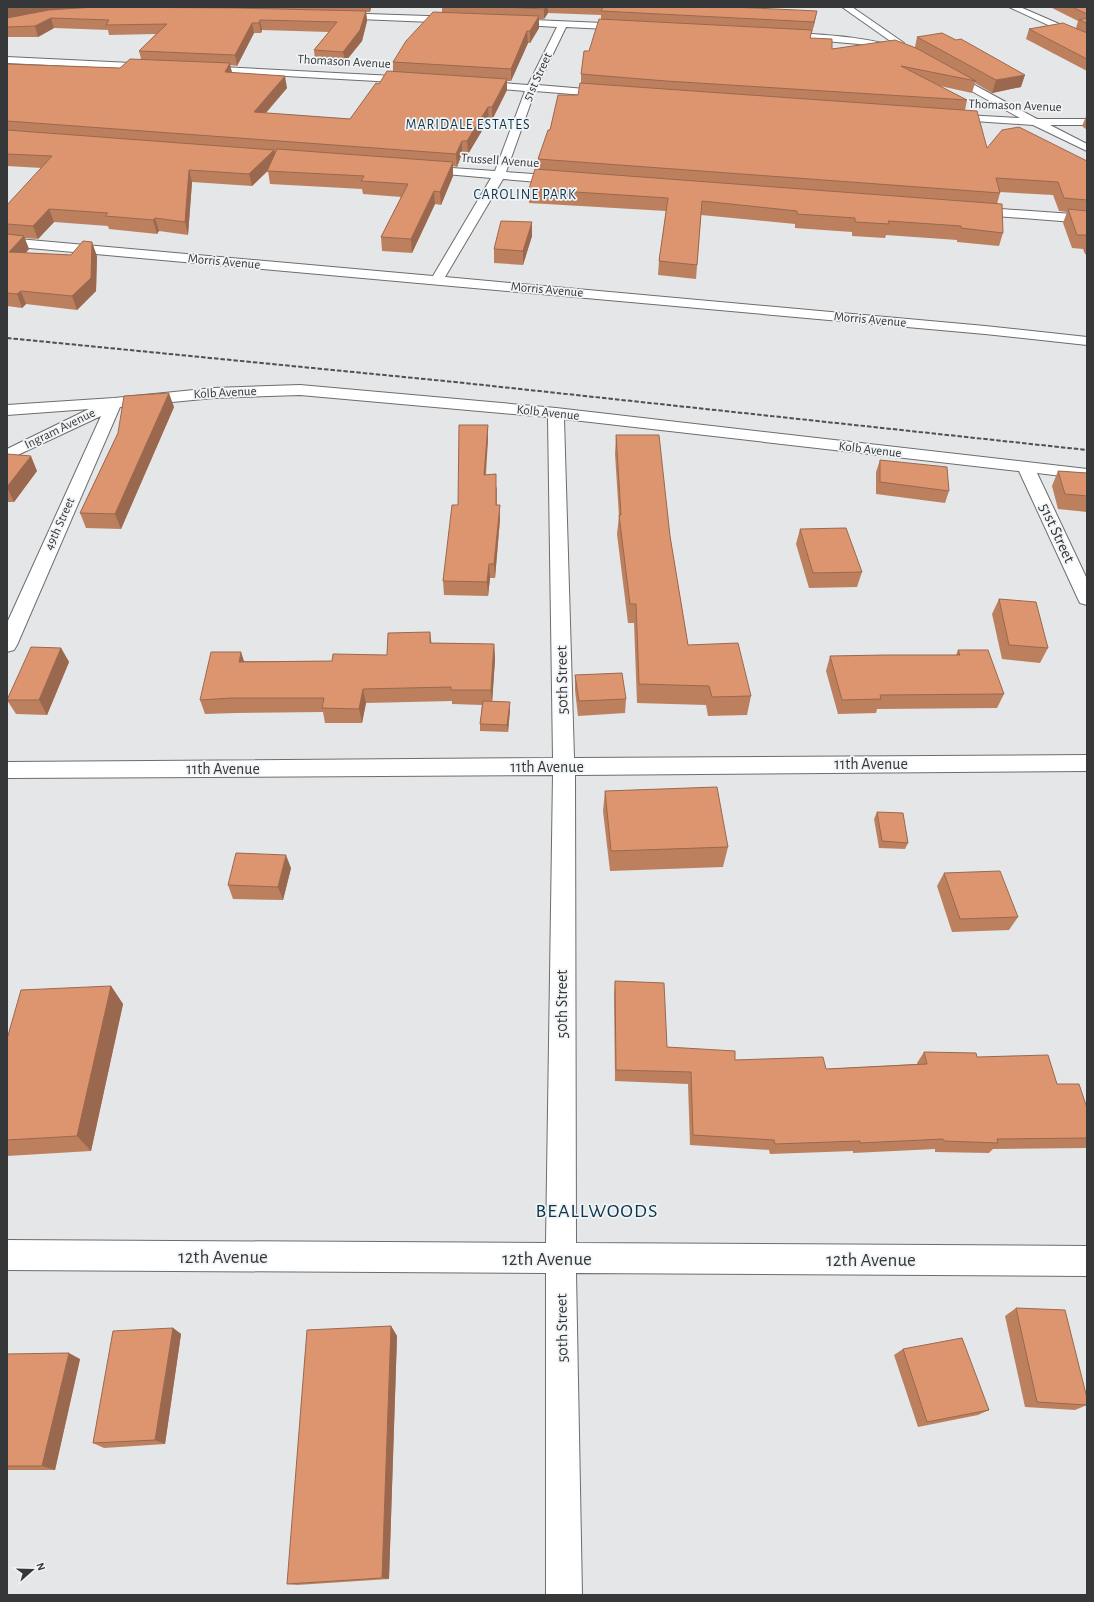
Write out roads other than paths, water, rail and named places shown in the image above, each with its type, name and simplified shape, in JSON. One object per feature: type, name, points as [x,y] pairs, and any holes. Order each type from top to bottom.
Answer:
[{"type":"street","points":[[768,35],[864,41],[885,44],[917,56],[846,7]]},
{"type":"street","points":[[1012,7],[1087,40]]},
{"type":"street","points":[[329,15],[470,20]]},
{"type":"street","points":[[501,22],[634,28]]},
{"type":"street","name":"51st Street","points":[[437,280],[499,175],[532,87],[563,24]]},
{"type":"street","points":[[7,60],[161,67]]},
{"type":"street","name":"Thomason Avenue","points":[[192,68],[424,81]]},
{"type":"street","points":[[938,68],[1036,122],[1087,148]]},
{"type":"street","points":[[470,84],[618,94]]},
{"type":"street","name":"Thomason Avenue","points":[[939,117],[1036,122],[1087,122]]},
{"type":"street","name":"Trussell Avenue","points":[[412,168],[571,181]]},
{"type":"street","points":[[960,210],[1087,219]]},
{"type":"street","name":"Morris Avenue","points":[[7,242],[986,330],[1087,341]]},
{"type":"street","name":"Kolb Avenue","points":[[7,410],[114,403],[214,393],[300,390],[556,413],[1087,474]]},
{"type":"street","name":"Ingram Avenue","points":[[7,455],[114,403]]},
{"type":"street","name":"49th Street","points":[[7,645],[114,403]]},
{"type":"street","name":"50th Street","points":[[556,413],[564,767],[561,1259],[564,1595]]},
{"type":"street","name":"51st Street","points":[[1026,468],[1087,599]]},
{"type":"street","name":"11th Avenue","points":[[7,770],[1087,763]]},
{"type":"street","name":"12th Avenue","points":[[7,1255],[1087,1262]]},
{"type":"railway","points":[[7,338],[455,382],[1087,450]]},
{"type":"district","name":"MARIDALE ESTATES","points":[[468,125]]},
{"type":"district","name":"CAROLINE PARK","points":[[525,195]]},
{"type":"district","name":"BEALLWOODS","points":[[597,1211]]}]
